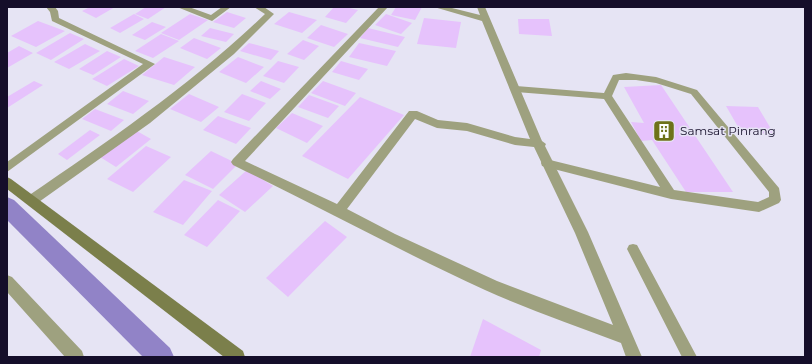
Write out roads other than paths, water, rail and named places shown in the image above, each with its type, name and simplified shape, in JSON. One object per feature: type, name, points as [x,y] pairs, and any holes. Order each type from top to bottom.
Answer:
[{"type":"main road","points":[[7,182],[237,357]]},
{"type":"street","points":[[7,168],[150,64],[61,22],[56,19],[54,11],[50,7]]},
{"type":"street","points":[[181,7],[212,18],[227,7]]},
{"type":"street","points":[[32,200],[146,120],[231,52],[270,14],[258,7]]},
{"type":"street","points":[[384,7],[237,162],[339,211],[390,238],[492,286],[626,338]]},
{"type":"street","points":[[438,7],[486,19]]},
{"type":"street","points":[[481,7],[540,144],[546,162],[581,232],[634,357]]},
{"type":"street","points":[[339,211],[413,114],[437,124],[467,127],[515,141],[540,144]]},
{"type":"street","points":[[7,282],[72,356]]},
{"type":"lane","points":[[546,162],[671,194],[759,207],[775,200],[775,191],[694,92],[680,86],[634,75],[616,77],[607,96]]},
{"type":"lane","points":[[516,89],[607,96]]},
{"type":"lane","points":[[607,96],[671,194]]},
{"type":"lane","points":[[633,250],[690,357]]},
{"type":"waterway","points":[[7,206],[161,357]]},
{"type":"place","name":"Samsat Pinrang","points":[[664,131]]}]
